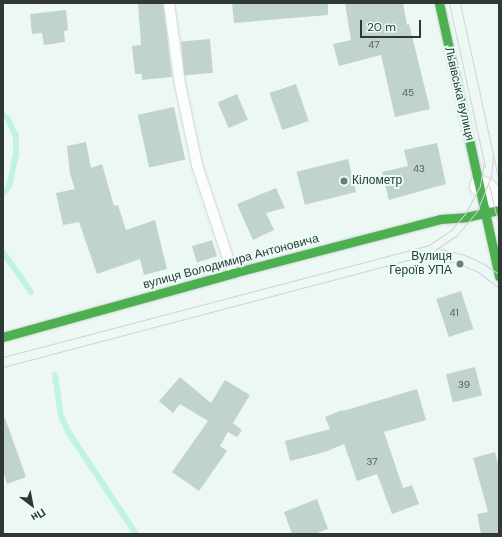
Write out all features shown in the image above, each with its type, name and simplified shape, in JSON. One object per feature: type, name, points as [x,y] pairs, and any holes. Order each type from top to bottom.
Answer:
[{"type":"street","name":"Львівська вулиця","points":[[439,3],[480,186],[487,189],[490,211]]},
{"type":"street","points":[[490,211],[499,210]]},
{"type":"street","name":"вулиця Володимира Антоновича","points":[[3,337],[233,273],[440,219],[466,217],[490,211]]},
{"type":"street","points":[[490,211],[499,218]]},
{"type":"street","points":[[490,211],[499,276]]},
{"type":"lane","points":[[169,3],[180,84],[197,165],[233,273]]},
{"type":"building","points":[[138,3],[163,3],[172,77],[142,80],[142,74],[135,74],[132,46],[141,45]]},
{"type":"building","points":[[232,3],[328,3],[328,15],[234,23]]},
{"type":"building","points":[[345,3],[403,3],[407,25],[409,24],[430,109],[395,117],[381,55],[339,66],[333,44],[351,40]]},
{"type":"building","points":[[66,10],[68,30],[64,31],[65,42],[44,45],[42,33],[32,34],[30,14]]},
{"type":"building","points":[[210,39],[213,73],[184,75],[181,42]]},
{"type":"building","points":[[296,84],[309,121],[282,130],[270,93]]},
{"type":"building","points":[[237,94],[248,120],[229,128],[218,102]]},
{"type":"building","points":[[174,107],[185,160],[149,168],[138,115]]},
{"type":"building","points":[[86,142],[91,168],[102,164],[114,206],[118,205],[126,230],[155,220],[167,269],[144,275],[140,259],[97,274],[79,222],[63,225],[56,193],[75,189],[70,174],[67,146]]},
{"type":"building","points":[[437,143],[446,184],[389,200],[382,172],[408,166],[404,150]]},
{"type":"building","points":[[348,159],[356,192],[305,205],[297,172]]},
{"type":"building","points":[[276,188],[285,208],[266,213],[274,230],[253,240],[237,204]]},
{"type":"building","points":[[212,240],[217,256],[197,262],[192,246]]},
{"type":"building","points":[[461,291],[473,329],[449,337],[436,299]]},
{"type":"building","points":[[475,367],[482,395],[453,402],[446,374]]},
{"type":"building","points":[[180,377],[211,403],[225,380],[250,395],[233,423],[242,430],[237,437],[228,432],[220,446],[227,451],[199,491],[172,472],[208,421],[180,404],[173,413],[159,401]]},
{"type":"building","points":[[417,389],[426,420],[384,432],[403,488],[412,485],[419,504],[392,514],[377,474],[357,481],[344,444],[325,452],[290,461],[285,441],[330,429],[325,417],[342,410],[343,411]]},
{"type":"building","points":[[3,418],[5,418],[26,477],[7,484],[3,471]]},
{"type":"building","points":[[495,452],[499,467],[499,534],[481,534],[477,514],[488,512],[473,458]]},
{"type":"building","points":[[317,499],[328,529],[314,534],[292,534],[284,512]]},
{"type":"waterway","points":[[3,115],[8,119],[16,136],[16,154],[9,186],[3,194]]},
{"type":"waterway","points":[[3,252],[31,292]]},
{"type":"waterway","points":[[55,375],[61,416],[69,433],[136,534]]},
{"type":"tram line","points":[[449,3],[485,167]]},
{"type":"tram line","points":[[460,3],[499,182]]},
{"type":"tram line","points":[[3,367],[408,260],[432,252],[457,235],[477,211],[491,177],[493,155]]},
{"type":"tram line","points":[[3,357],[429,245],[451,230],[465,214],[480,186],[484,162]]},
{"type":"tram line","points":[[489,185],[499,227]]},
{"type":"tram line","points":[[437,248],[465,255],[484,264],[499,274]]},
{"type":"tram line","points":[[422,258],[439,259],[460,264],[478,272],[499,288]]},
{"type":"traffic: fast","points":[[439,3],[499,276]]},
{"type":"traffic: fast","points":[[3,337],[233,273],[440,219],[466,217],[499,210]]},
{"type":"place","name":"Кілометр","points":[[344,181]]},
{"type":"place","name":"Вулиця Героїв УПА","points":[[460,264]]}]
